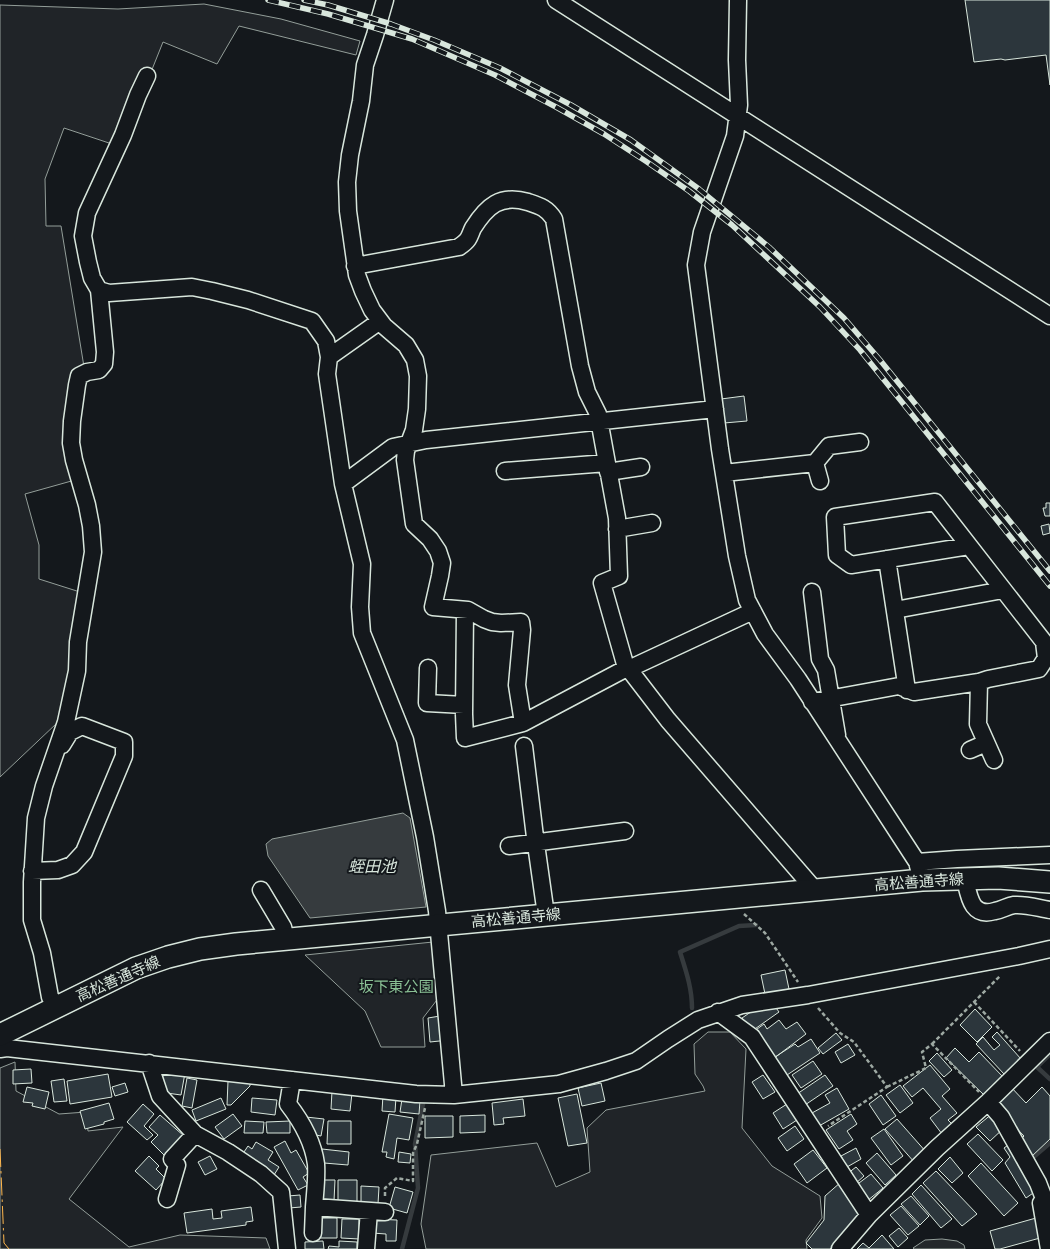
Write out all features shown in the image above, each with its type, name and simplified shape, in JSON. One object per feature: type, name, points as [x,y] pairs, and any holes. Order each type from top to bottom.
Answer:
[{"type":"main road","name":"高松善通寺線","points":[[0,1035],[136,968],[168,957],[236,944],[816,890],[920,871],[965,879],[998,878],[1050,882]]},
{"type":"street","points":[[385,0],[365,65],[361,101],[347,182],[348,211],[355,266],[363,291],[372,310],[384,326],[406,346],[415,360],[418,376],[417,409],[414,430],[406,451],[405,460],[414,524],[430,539],[438,551],[442,563],[433,607],[465,610],[492,622],[521,622],[522,630],[517,685],[523,723]]},
{"type":"street","points":[[556,0],[1050,316]]},
{"type":"street","points":[[738,0],[737,60],[739,105],[735,136],[702,232],[696,265],[724,473],[737,556],[747,600],[765,634],[812,702],[920,871],[956,859],[1050,855]]},
{"type":"street","points":[[57,1006],[50,997],[42,953],[32,920],[32,871],[36,818],[44,786],[66,722],[77,671],[78,642],[93,552],[87,504],[71,443],[72,421],[79,376],[87,372],[99,370],[104,364],[105,352],[99,290],[92,278],[83,236],[87,213],[123,135],[147,76]]},
{"type":"street","points":[[355,266],[459,247],[468,240],[472,230],[488,208],[496,202],[507,199],[518,200],[541,207],[550,212],[554,218],[580,366],[587,392],[600,421],[608,468],[616,518],[620,576],[602,583],[625,664],[668,720],[816,890]]},
{"type":"street","points":[[99,290],[109,293],[192,287],[212,291],[248,300],[312,321],[326,341],[329,357],[327,374],[342,484],[362,564],[360,606],[362,633],[405,740],[425,837],[439,925],[454,1095]]},
{"type":"street","points":[[329,357],[380,321]]},
{"type":"street","points":[[342,484],[393,447],[426,440],[715,409]]},
{"type":"street","points":[[724,473],[815,463],[829,446],[860,442]]},
{"type":"street","points":[[815,463],[820,481]]},
{"type":"street","points":[[505,471],[534,477],[608,468],[641,468]]},
{"type":"street","points":[[812,702],[899,686],[914,692],[979,682],[988,678],[1039,669],[1046,658],[1044,642],[935,502],[835,517],[837,555],[851,565],[969,546]]},
{"type":"street","points":[[617,529],[652,523]]},
{"type":"street","points":[[888,559],[908,690]]},
{"type":"street","points":[[895,610],[1003,590]]},
{"type":"street","points":[[812,592],[820,659],[826,670],[838,742]]},
{"type":"street","points":[[465,610],[465,738],[523,723],[623,670],[753,611]]},
{"type":"street","points":[[428,668],[427,703],[464,705]]},
{"type":"street","points":[[979,682],[978,724],[994,760]]},
{"type":"street","points":[[32,871],[58,870],[72,864],[84,852],[124,756],[124,742],[82,726],[70,732],[54,758]]},
{"type":"street","points":[[970,750],[986,743]]},
{"type":"street","points":[[524,746],[546,915]]},
{"type":"street","points":[[509,846],[625,831]]},
{"type":"street","points":[[965,879],[972,903],[975,908],[983,912],[993,912],[1013,905],[1050,910]]},
{"type":"street","points":[[261,890],[283,927],[286,939]]},
{"type":"street","points":[[0,1049],[7,1048],[149,1063],[416,1094],[454,1095],[560,1084],[606,1072],[636,1061],[668,1038],[698,1020],[742,1004],[808,995],[1050,949]]},
{"type":"street","points":[[718,1012],[752,1037],[869,1215]]},
{"type":"street","points":[[840,1249],[869,1215],[1050,1041]]},
{"type":"street","points":[[149,1063],[160,1096],[195,1134],[228,1152],[261,1174],[281,1192],[287,1249]]},
{"type":"street","points":[[292,1080],[288,1104],[301,1121],[311,1144],[316,1165],[313,1232]]},
{"type":"street","points":[[988,1102],[1001,1117],[1038,1184],[1050,1214]]},
{"type":"street","points":[[167,1199],[177,1165],[172,1159],[195,1134]]},
{"type":"street","points":[[1038,1184],[1049,1249]]},
{"type":"street","points":[[314,1207],[377,1212],[366,1249]]},
{"type":"path","points":[[740,910],[764,934],[808,995],[840,1033],[854,1042],[887,1087]]},
{"type":"path","points":[[816,1134],[887,1087],[926,1068],[922,1052],[1000,976]]},
{"type":"path","points":[[974,1002],[1029,1062]]},
{"type":"path","points":[[932,1044],[988,1102]]},
{"type":"path","points":[[377,1212],[385,1188],[397,1178],[413,1181],[413,1153],[417,1144],[428,1094]]},
{"type":"green space","points":[[204,4],[281,19],[360,41],[356,55],[239,26],[217,64],[163,42],[121,147],[64,128],[45,179],[46,226],[61,226],[85,373],[78,385],[75,480],[25,494],[39,545],[39,579],[80,592],[68,679],[57,723],[0,777],[0,5],[118,9]]},
{"type":"green space","name":"坂下東公園","points":[[433,942],[440,996],[423,1018],[425,1047],[381,1047],[365,1011],[305,955]]},
{"type":"green space","points":[[708,1032],[730,1032],[746,1049],[742,1128],[772,1166],[820,1196],[822,1218],[806,1240],[807,1249],[426,1249],[421,1224],[431,1155],[537,1143],[556,1187],[590,1172],[587,1128],[606,1110],[705,1091],[695,1074],[694,1044]]},
{"type":"green space","points":[[15,1062],[16,1091],[59,1114],[86,1112],[88,1131],[123,1127],[69,1199],[129,1247],[180,1235],[266,1238],[270,1249],[0,1249],[0,1068]]},
{"type":"shaded area","points":[[942,1239],[957,1241],[964,1245],[965,1249],[913,1248],[925,1240]]},
{"type":"water","name":"蛭田池","points":[[403,813],[410,818],[426,907],[310,918],[268,856],[266,844],[272,839]]},
{"type":"building","points":[[965,0],[1050,0],[1050,85],[1046,55],[974,62]]},
{"type":"building","points":[[744,396],[747,421],[724,423],[721,399]]},
{"type":"building","points":[[1046,503],[1050,503],[1050,516],[1045,516],[1043,508],[1046,508]]},
{"type":"building","points":[[1049,524],[1050,533],[1043,535],[1041,526]]},
{"type":"building","points":[[785,970],[789,989],[765,994],[761,975]]},
{"type":"building","points":[[774,1005],[779,1012],[752,1031],[742,1018],[758,1007]]},
{"type":"building","points":[[975,1009],[992,1027],[977,1042],[960,1025]]},
{"type":"building","points":[[446,1015],[449,1040],[430,1042],[428,1018]]},
{"type":"building","points":[[779,1020],[786,1029],[797,1022],[806,1034],[773,1059],[753,1032],[764,1024],[767,1029]]},
{"type":"building","points":[[997,1032],[1021,1059],[1004,1074],[976,1044],[983,1037],[994,1050],[1000,1045],[992,1037]]},
{"type":"building","points":[[836,1033],[842,1040],[823,1054],[818,1048]]},
{"type":"building","points":[[811,1039],[820,1053],[784,1077],[772,1059],[795,1044],[798,1047]]},
{"type":"building","points":[[848,1044],[855,1055],[841,1063],[835,1052]]},
{"type":"building","points":[[955,1048],[969,1062],[979,1052],[1004,1078],[985,1096],[946,1058]]},
{"type":"building","points":[[937,1053],[952,1070],[944,1077],[929,1061]]},
{"type":"building","points":[[813,1061],[822,1074],[801,1088],[792,1075]]},
{"type":"building","points":[[930,1065],[950,1089],[942,1096],[957,1113],[948,1120],[953,1125],[942,1134],[930,1118],[941,1109],[923,1088],[912,1097],[903,1086]]},
{"type":"building","points":[[31,1069],[32,1083],[13,1084],[13,1070]]},
{"type":"building","points":[[164,1069],[185,1073],[181,1095],[160,1092]]},
{"type":"building","points":[[108,1074],[112,1097],[70,1104],[67,1081]]},
{"type":"building","points":[[763,1075],[775,1092],[763,1099],[752,1082]]},
{"type":"building","points":[[825,1075],[833,1086],[805,1105],[797,1094]]},
{"type":"building","points":[[187,1078],[197,1080],[192,1108],[182,1106]]},
{"type":"building","points":[[64,1079],[67,1101],[54,1102],[51,1081]]},
{"type":"building","points":[[228,1081],[250,1082],[250,1086],[231,1105],[227,1105]]},
{"type":"building","points":[[125,1083],[128,1092],[115,1096],[112,1087]]},
{"type":"building","points":[[601,1083],[605,1101],[582,1106],[578,1088]]},
{"type":"building","points":[[900,1085],[913,1103],[900,1113],[886,1095]]},
{"type":"building","points":[[1009,1085],[1026,1103],[1042,1087],[1050,1096],[1050,1139],[1031,1157],[1017,1143],[1024,1136],[991,1102]]},
{"type":"building","points":[[27,1087],[49,1092],[45,1109],[32,1106],[33,1103],[23,1102]]},
{"type":"building","points":[[837,1088],[849,1109],[819,1126],[812,1113],[830,1103],[825,1095]]},
{"type":"building","points":[[332,1091],[352,1093],[350,1111],[331,1109]]},
{"type":"building","points":[[577,1094],[587,1143],[568,1146],[558,1098]]},
{"type":"building","points":[[383,1095],[396,1097],[395,1112],[382,1111]]},
{"type":"building","points":[[881,1095],[896,1116],[883,1125],[869,1104]]},
{"type":"building","points":[[221,1098],[226,1109],[196,1121],[192,1110]]},
{"type":"building","points":[[252,1098],[277,1100],[275,1115],[251,1112]]},
{"type":"building","points":[[402,1099],[420,1101],[419,1114],[400,1112]]},
{"type":"building","points":[[523,1099],[525,1116],[503,1118],[504,1124],[494,1125],[492,1103]]},
{"type":"building","points":[[109,1103],[114,1119],[85,1129],[80,1111]]},
{"type":"building","points":[[143,1104],[154,1114],[144,1126],[153,1135],[147,1140],[127,1122]]},
{"type":"building","points":[[787,1104],[797,1120],[783,1129],[773,1113]]},
{"type":"building","points":[[993,1113],[1004,1128],[990,1141],[976,1127]]},
{"type":"building","points":[[233,1114],[242,1126],[224,1139],[215,1127]]},
{"type":"building","points":[[389,1114],[413,1118],[409,1140],[397,1138],[394,1159],[386,1157],[387,1152],[382,1152]]},
{"type":"building","points":[[851,1114],[857,1124],[847,1131],[853,1140],[839,1149],[826,1130]]},
{"type":"building","points":[[160,1115],[184,1136],[165,1156],[151,1142],[158,1135],[149,1127]]},
{"type":"building","points":[[485,1115],[485,1132],[460,1133],[460,1116]]},
{"type":"building","points":[[425,1116],[453,1116],[453,1137],[425,1138]]},
{"type":"building","points":[[306,1117],[324,1119],[321,1136],[316,1135]]},
{"type":"building","points":[[897,1119],[927,1153],[915,1163],[885,1129]]},
{"type":"building","points":[[245,1121],[264,1122],[263,1133],[244,1133]]},
{"type":"building","points":[[290,1121],[290,1133],[267,1133],[266,1122]]},
{"type":"building","points":[[328,1121],[351,1121],[351,1144],[327,1144]]},
{"type":"building","points":[[795,1126],[804,1139],[787,1151],[778,1138]]},
{"type":"building","points":[[884,1129],[903,1156],[891,1165],[871,1138]]},
{"type":"building","points":[[978,1134],[1003,1160],[992,1171],[967,1144]]},
{"type":"building","points":[[285,1141],[291,1153],[296,1150],[309,1173],[303,1177],[308,1185],[298,1190],[274,1147]]},
{"type":"building","points":[[256,1142],[273,1152],[268,1160],[279,1167],[274,1175],[242,1155],[248,1146],[252,1149]]},
{"type":"building","points":[[1011,1143],[1039,1189],[1026,1198],[1005,1163],[1010,1157],[1004,1148]]},
{"type":"building","points":[[856,1148],[861,1159],[847,1167],[841,1156]]},
{"type":"building","points":[[322,1149],[349,1152],[348,1165],[324,1163],[324,1160],[321,1160]]},
{"type":"building","points":[[813,1150],[827,1168],[807,1183],[794,1164]]},
{"type":"building","points":[[399,1152],[411,1154],[410,1163],[398,1162]]},
{"type":"building","points":[[877,1153],[896,1175],[885,1185],[866,1163]]},
{"type":"building","points":[[149,1156],[159,1166],[156,1169],[166,1179],[156,1190],[135,1171]]},
{"type":"building","points":[[210,1156],[217,1169],[205,1175],[198,1162]]},
{"type":"building","points":[[950,1157],[963,1173],[952,1183],[938,1169]]},
{"type":"building","points":[[981,1163],[1018,1203],[1004,1216],[968,1176]]},
{"type":"building","points":[[856,1167],[864,1176],[855,1184],[847,1174]]},
{"type":"building","points":[[936,1171],[977,1214],[962,1226],[923,1183]]},
{"type":"building","points":[[871,1174],[883,1188],[867,1201],[855,1186]]},
{"type":"building","points":[[320,1180],[335,1180],[334,1201],[319,1201]]},
{"type":"building","points":[[338,1180],[357,1180],[357,1204],[338,1203]]},
{"type":"building","points":[[841,1182],[862,1215],[830,1249],[812,1249],[806,1243],[824,1220],[825,1196]]},
{"type":"building","points":[[921,1185],[952,1219],[941,1228],[912,1194]]},
{"type":"building","points":[[361,1186],[379,1187],[378,1204],[361,1203]]},
{"type":"building","points":[[395,1187],[413,1192],[407,1213],[389,1208]]},
{"type":"building","points":[[300,1195],[301,1207],[289,1208],[288,1196]]},
{"type":"building","points":[[911,1196],[929,1216],[920,1225],[901,1204]]},
{"type":"building","points":[[901,1206],[919,1226],[908,1235],[890,1215]]},
{"type":"building","points":[[251,1207],[253,1221],[246,1222],[246,1225],[187,1233],[184,1213],[212,1209],[213,1219],[222,1218],[221,1211]]},
{"type":"building","points":[[319,1218],[337,1218],[337,1238],[319,1238]]},
{"type":"building","points":[[1036,1218],[1040,1238],[995,1249],[990,1231]]},
{"type":"building","points":[[342,1219],[359,1219],[359,1239],[341,1238]]},
{"type":"building","points":[[373,1219],[397,1220],[396,1241],[386,1241],[386,1234],[372,1233]]},
{"type":"building","points":[[899,1228],[908,1238],[898,1247],[889,1236]]},
{"type":"building","points":[[882,1235],[894,1249],[857,1249],[863,1243],[869,1248]]},
{"type":"building","points":[[323,1241],[324,1249],[305,1249],[305,1242]]},
{"type":"building","points":[[339,1241],[357,1242],[357,1249],[328,1249],[329,1246],[339,1247]]},
{"type":"waterway","points":[[692,1008],[690,987],[680,952],[739,926],[756,925]]},
{"type":"waterway","points":[[1050,1054],[1037,1067],[1050,1079]]},
{"type":"waterway","points":[[402,1249],[418,1188],[415,1144],[424,1099]]},
{"type":"waterway","points":[[1030,1160],[1050,1143]]},
{"type":"railway","points":[[268,0],[328,14],[412,39],[495,75],[604,134],[689,191],[732,225],[820,307],[860,350],[1050,586]]},
{"type":"railway","points":[[304,0],[328,5],[391,24],[500,68],[571,105],[631,140],[699,189],[769,247],[844,318],[1050,571]]},
{"type":"power","points":[[0,1149],[4,1243],[9,1249]]}]
